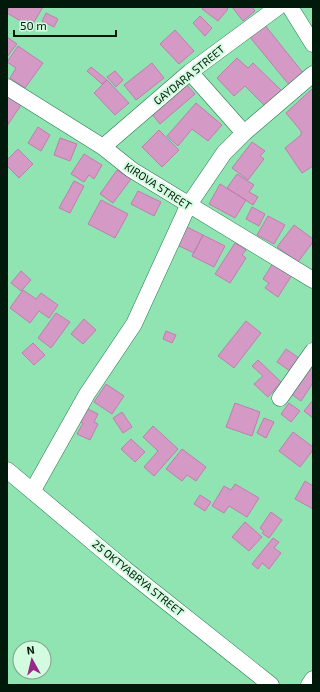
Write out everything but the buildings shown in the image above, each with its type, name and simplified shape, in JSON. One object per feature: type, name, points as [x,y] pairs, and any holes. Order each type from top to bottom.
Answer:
[{"type":"street","name":"GAYDARA STREET","points":[[103,147],[190,72],[278,7]]},
{"type":"street","points":[[290,7],[313,44]]},
{"type":"street","points":[[190,72],[244,133]]},
{"type":"street","points":[[33,490],[87,394],[134,324],[188,206],[224,153],[244,133],[313,74]]},
{"type":"street","name":"KIROVA STREET","points":[[7,86],[103,147],[132,170],[188,206],[313,280]]},
{"type":"street","points":[[280,398],[313,352]]},
{"type":"street","name":"25 OKTYABRYA STREET","points":[[7,470],[33,490],[125,569],[270,685]]},
{"type":"street","points":[[309,685],[313,679]]}]
